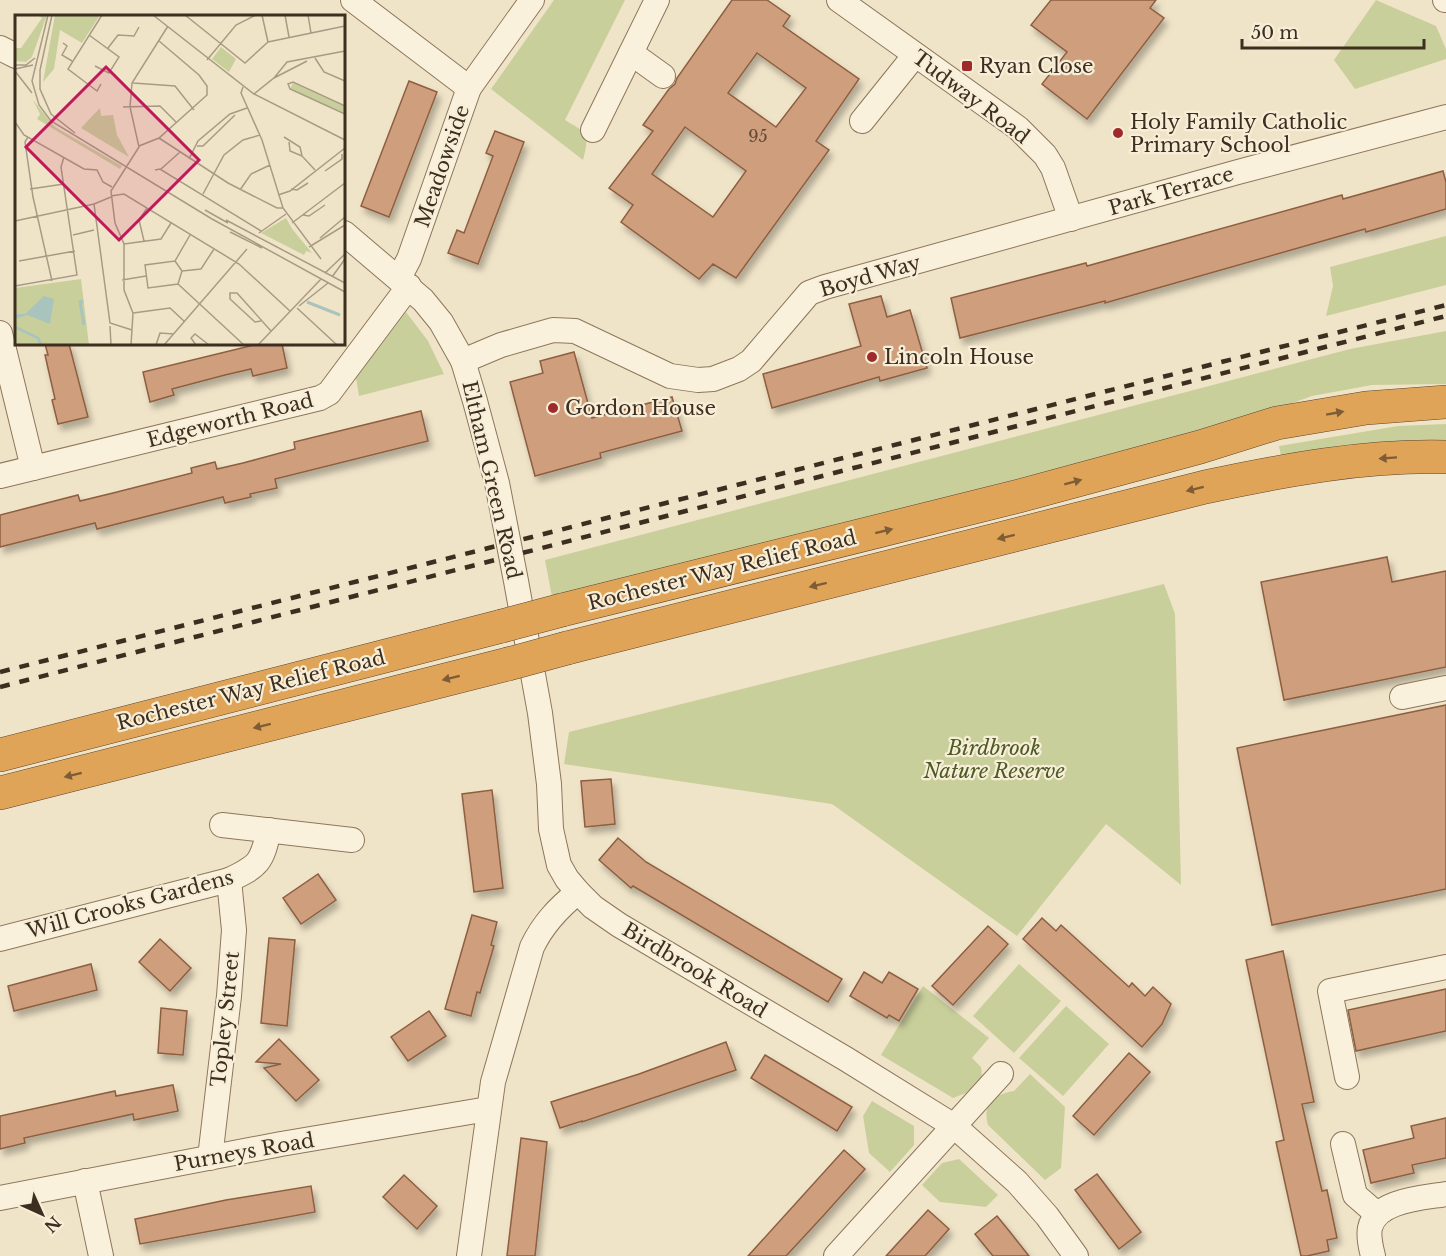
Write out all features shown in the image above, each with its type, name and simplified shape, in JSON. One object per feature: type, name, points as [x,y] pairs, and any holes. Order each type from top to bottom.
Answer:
[{"type":"highway","name":"Rochester Way Relief Road","points":[[0,755],[562,610],[1019,496],[1200,447],[1277,423],[1366,408],[1446,402]]},
{"type":"highway","name":"Rochester Way Relief Road","points":[[0,793],[1205,487],[1295,468],[1359,459],[1409,456],[1446,457]]},
{"type":"street","name":"Meadowside","points":[[353,0],[469,88],[404,282]]},
{"type":"street","points":[[469,88],[532,0]]},
{"type":"street","points":[[593,130],[657,0]]},
{"type":"street","name":"Tudway Road","points":[[839,0],[867,8],[915,55],[1018,128],[1046,155],[1071,219]]},
{"type":"street","points":[[0,48],[15,56]]},
{"type":"street","points":[[631,53],[663,76]]},
{"type":"street","points":[[862,121],[915,55]]},
{"type":"street","name":"Park Terrace","points":[[1071,219],[1446,117]]},
{"type":"street","name":"Boyd Way","points":[[463,361],[501,345],[553,330],[575,331],[670,376],[684,379],[713,379],[726,375],[751,361],[810,293],[1071,219]]},
{"type":"street","name":"Eltham Green Road","points":[[345,234],[404,282],[441,322],[463,361],[496,483],[543,738]]},
{"type":"street","name":"Edgeworth Road","points":[[0,476],[320,398],[329,393],[336,384],[404,282]]},
{"type":"street","points":[[0,333],[33,468]]},
{"type":"street","points":[[1402,698],[1446,688]]},
{"type":"street","name":"Birdbrook Road","points":[[543,738],[549,783],[551,829],[559,865],[578,892],[619,925],[846,1059],[954,1126],[1017,1182],[1047,1216],[1076,1256]]},
{"type":"street","points":[[222,825],[352,840]]},
{"type":"street","name":"Will Crooks Gardens","points":[[0,939],[229,880],[253,869],[264,852],[269,830]]},
{"type":"street","name":"Topley Street","points":[[210,1158],[234,939],[229,880]]},
{"type":"street","points":[[469,1256],[493,1082],[532,947],[540,930],[552,915],[578,892]]},
{"type":"street","points":[[1347,1077],[1330,992],[1446,967]]},
{"type":"street","points":[[836,1256],[1001,1074]]},
{"type":"street","name":"Purneys Road","points":[[0,1198],[85,1180],[488,1108]]},
{"type":"street","points":[[1343,1144],[1355,1196],[1377,1214]]},
{"type":"street","points":[[85,1180],[101,1256]]},
{"type":"street","points":[[1373,1256],[1370,1228],[1377,1214],[1390,1205],[1446,1194]]},
{"type":"green space","points":[[554,0],[625,0],[565,120],[585,135],[583,160],[491,89]]},
{"type":"green space","points":[[1376,0],[1436,26],[1446,49],[1446,59],[1355,89],[1334,60]]},
{"type":"green space","points":[[1446,236],[1446,285],[1326,316],[1333,286],[1330,267]]},
{"type":"green space","points":[[406,312],[428,341],[444,374],[359,396],[356,378]]},
{"type":"green space","points":[[1446,331],[1446,384],[1372,385],[1312,396],[1238,423],[552,597],[545,560],[1350,349]]},
{"type":"green space","points":[[1446,424],[1446,442],[1400,441],[1347,445],[1281,456],[1279,446],[1398,426]]},
{"type":"green space","name":"Birdbrook Nature Reserve","points":[[1164,584],[1175,614],[1181,885],[1106,824],[1017,936],[832,804],[564,764],[569,732]]},
{"type":"green space","points":[[1019,964],[1061,1001],[1014,1053],[973,1016]]},
{"type":"green space","points":[[923,986],[989,1038],[972,1058],[981,1067],[982,1076],[966,1093],[953,1098],[881,1055]]},
{"type":"green space","points":[[1066,1006],[1109,1044],[1063,1096],[1019,1058]]},
{"type":"green space","points":[[1030,1074],[1065,1107],[1061,1168],[1045,1180],[988,1125],[987,1118],[988,1106],[991,1102],[1001,1095],[1014,1091]]},
{"type":"green space","points":[[872,1101],[914,1126],[914,1145],[890,1172],[869,1153],[863,1116]]},
{"type":"green space","points":[[959,1159],[998,1195],[986,1207],[940,1202],[922,1185],[942,1163]]},
{"type":"building","points":[[732,0],[767,0],[790,16],[783,26],[859,79],[816,141],[829,150],[736,278],[713,264],[699,279],[621,222],[633,205],[609,188],[653,131],[643,125],[675,84]],"holes":[[[757,53],[806,88],[776,127],[728,93]],[[685,127],[746,171],[713,217],[652,174]]]},
{"type":"building","points":[[1051,0],[1156,0],[1150,8],[1164,18],[1087,119],[1042,84],[1067,52],[1031,25]]},
{"type":"building","points":[[409,81],[437,92],[389,217],[361,206]]},
{"type":"building","points":[[495,131],[524,142],[478,264],[448,253],[457,230],[464,233],[493,156],[486,153]]},
{"type":"building","points":[[1443,171],[1446,182],[1446,209],[1366,232],[1365,229],[1105,303],[1105,301],[960,338],[951,298],[1086,263],[1087,266],[1342,195],[1343,199]]},
{"type":"building","name":"Lincoln House","points":[[881,296],[887,317],[910,310],[927,368],[880,381],[879,377],[772,408],[763,374],[861,346],[849,304]]},
{"type":"building","points":[[45,345],[69,345],[88,417],[58,424],[45,355],[48,355]]},
{"type":"building","points":[[254,345],[282,345],[287,368],[253,376],[251,369],[225,375],[172,389],[174,395],[150,402],[143,372]]},
{"type":"building","name":"Gordon House","points":[[574,352],[592,418],[672,397],[682,431],[600,453],[601,458],[535,476],[510,382],[543,373],[540,361]]},
{"type":"building","points":[[421,411],[428,441],[275,479],[277,488],[250,494],[251,497],[225,503],[223,497],[97,529],[95,523],[0,547],[0,515],[78,495],[80,501],[113,493],[192,473],[191,468],[215,462],[217,469],[243,463],[295,449],[294,442]]},
{"type":"building","points":[[1387,557],[1392,582],[1446,571],[1446,667],[1284,700],[1261,582]]},
{"type":"building","points":[[1446,705],[1446,889],[1272,925],[1237,748]]},
{"type":"building","points":[[611,779],[615,824],[585,827],[581,781]]},
{"type":"building","points":[[492,790],[503,888],[474,892],[462,794]]},
{"type":"building","points":[[618,838],[646,862],[842,979],[828,1002],[633,886],[631,888],[599,860]]},
{"type":"building","points":[[318,874],[336,900],[301,924],[283,898]]},
{"type":"building","points":[[472,915],[497,922],[491,945],[494,946],[471,1016],[445,1009]]},
{"type":"building","points":[[1042,918],[1056,931],[1061,925],[1129,987],[1132,983],[1145,996],[1153,987],[1171,1004],[1162,1024],[1142,1047],[1023,939]]},
{"type":"building","points":[[988,926],[1008,944],[953,1005],[932,986]]},
{"type":"building","points":[[269,938],[295,940],[287,1026],[261,1023]]},
{"type":"building","points":[[160,939],[191,968],[170,991],[139,962]]},
{"type":"building","points":[[1283,951],[1314,1102],[1302,1104],[1322,1191],[1327,1190],[1337,1238],[1327,1240],[1329,1251],[1307,1256],[1301,1256],[1276,1142],[1284,1140],[1246,960]]},
{"type":"building","points":[[91,964],[97,990],[14,1011],[8,986]]},
{"type":"building","points":[[864,972],[882,983],[889,972],[918,989],[899,1021],[889,1015],[887,1018],[850,996]]},
{"type":"building","points":[[1446,989],[1446,1031],[1356,1051],[1348,1010]]},
{"type":"building","points":[[161,1008],[187,1011],[183,1055],[158,1053]]},
{"type":"building","points":[[429,1011],[446,1036],[408,1061],[391,1037]]},
{"type":"building","points":[[279,1039],[319,1080],[296,1101],[264,1068],[281,1064],[256,1062]]},
{"type":"building","points":[[726,1042],[736,1070],[560,1128],[551,1102],[639,1074]]},
{"type":"building","points":[[1129,1053],[1150,1072],[1094,1135],[1073,1116]]},
{"type":"building","points":[[765,1055],[852,1107],[837,1131],[751,1078]]},
{"type":"building","points":[[173,1085],[178,1111],[134,1120],[133,1114],[24,1138],[25,1143],[0,1149],[0,1116],[115,1091],[116,1096]]},
{"type":"building","points":[[1446,1118],[1446,1158],[1412,1165],[1414,1173],[1371,1183],[1363,1150],[1414,1138],[1411,1126]]},
{"type":"building","points":[[521,1138],[547,1142],[535,1256],[507,1256]]},
{"type":"building","points":[[844,1150],[865,1169],[824,1215],[786,1256],[748,1256]]},
{"type":"building","points":[[1097,1174],[1141,1232],[1119,1249],[1075,1190]]},
{"type":"building","points":[[404,1175],[437,1206],[417,1229],[383,1197]]},
{"type":"building","points":[[311,1186],[315,1212],[140,1244],[135,1219],[226,1200]]},
{"type":"building","points":[[928,1210],[949,1229],[925,1256],[886,1256]]},
{"type":"building","points":[[997,1216],[1029,1256],[993,1256],[975,1234]]},
{"type":"railway","points":[[0,672],[1446,305]]},
{"type":"railway","points":[[0,687],[1446,316]]},
{"type":"place","name":"Ryan Close","points":[[967,66]]},
{"type":"place","name":"Holy Family Catholic Primary School","points":[[1118,133]]},
{"type":"place","name":"Lincoln House","points":[[872,357]]},
{"type":"place","name":"Gordon House","points":[[553,408]]}]
